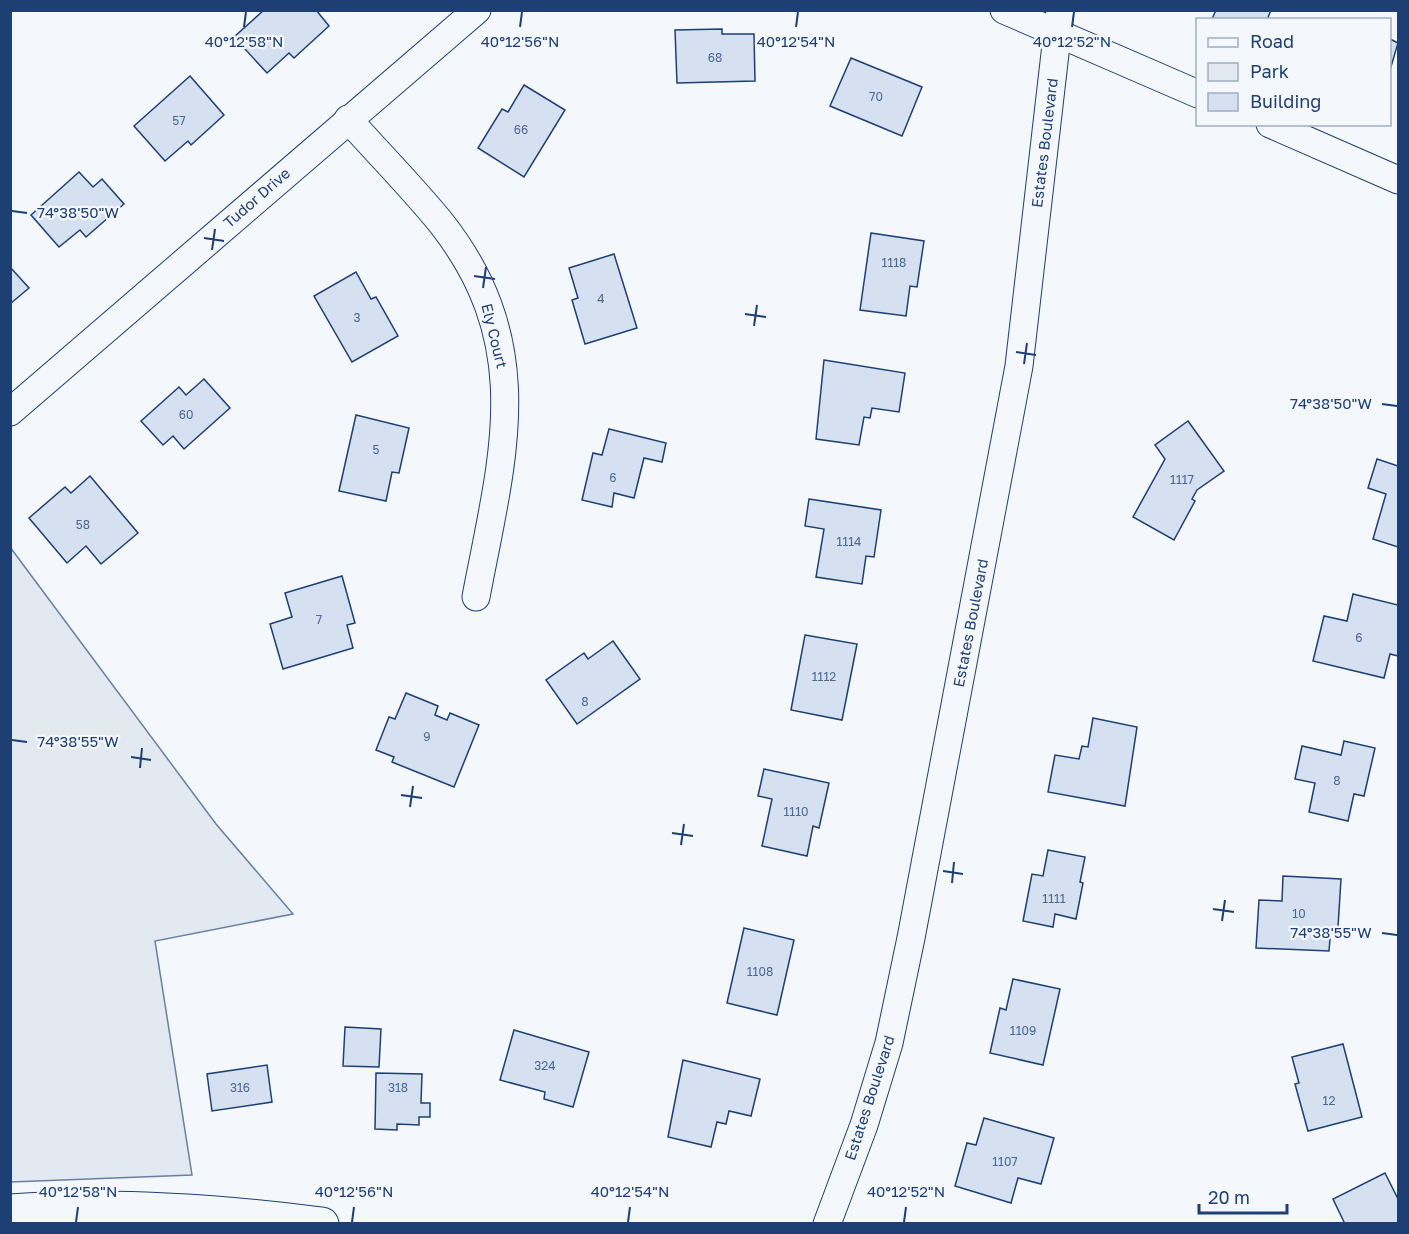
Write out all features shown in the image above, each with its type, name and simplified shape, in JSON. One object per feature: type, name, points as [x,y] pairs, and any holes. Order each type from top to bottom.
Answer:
[{"type":"street","name":"Tudor Drive","points":[[10,412],[477,10]]},
{"type":"street","points":[[1004,10],[1059,22],[1196,92]]},
{"type":"street","name":"Estates Boulevard","points":[[827,1224],[864,1125],[889,1043],[911,938],[1019,366],[1059,22]]},
{"type":"street","name":"Ely Court","points":[[348,119],[442,225],[470,267],[488,304],[501,348],[507,394],[504,445],[476,597]]},
{"type":"street","points":[[1275,126],[1398,180]]},
{"type":"street","points":[[10,1211],[137,1208],[255,1215],[322,1224]]},
{"type":"green space","points":[[10,547],[216,824],[293,914],[155,941],[192,1175],[11,1182]]},
{"type":"building","points":[[264,10],[316,10],[329,26],[294,58],[289,53],[267,73],[234,37]]},
{"type":"building","points":[[1216,10],[1271,10],[1268,18],[1212,18]]},
{"type":"building","points":[[722,29],[722,34],[754,34],[755,81],[677,83],[675,30]]},
{"type":"building","points":[[1391,40],[1398,43],[1391,67]]},
{"type":"building","points":[[851,58],[922,87],[902,136],[830,106]]},
{"type":"building","points":[[190,76],[224,115],[191,145],[188,141],[165,161],[134,126]]},
{"type":"building","points":[[524,85],[565,110],[524,177],[478,148],[502,109],[508,112]]},
{"type":"building","points":[[79,172],[93,187],[102,179],[124,204],[86,237],[80,230],[59,247],[31,215]]},
{"type":"building","points":[[871,233],[924,241],[917,287],[910,286],[906,316],[860,310]]},
{"type":"building","points":[[614,254],[637,328],[585,344],[572,300],[578,298],[569,268]]},
{"type":"building","points":[[10,267],[29,288],[10,304]]},
{"type":"building","points":[[356,272],[371,299],[376,297],[398,336],[352,362],[314,296]]},
{"type":"building","points":[[824,360],[905,373],[899,412],[872,408],[870,418],[864,417],[859,445],[816,439]]},
{"type":"building","points":[[204,379],[230,408],[184,449],[173,436],[163,445],[141,421],[179,387],[186,395]]},
{"type":"building","points":[[356,415],[409,428],[399,473],[392,472],[386,501],[339,491]]},
{"type":"building","points":[[1188,421],[1224,471],[1197,490],[1192,499],[1195,501],[1174,540],[1133,517],[1165,459],[1155,445]]},
{"type":"building","points":[[609,429],[666,443],[662,462],[644,458],[634,498],[614,493],[612,507],[582,500],[593,453],[602,455]]},
{"type":"building","points":[[1377,459],[1398,466],[1398,547],[1373,539],[1386,494],[1368,488]]},
{"type":"building","points":[[90,476],[138,533],[101,564],[86,546],[67,563],[29,518],[65,487],[71,493]]},
{"type":"building","points":[[809,499],[881,510],[874,557],[866,556],[862,584],[816,577],[824,529],[805,526]]},
{"type":"building","points":[[342,576],[355,623],[347,625],[353,648],[283,669],[270,624],[292,617],[285,593]]},
{"type":"building","points":[[1353,594],[1398,605],[1398,656],[1390,654],[1384,678],[1313,661],[1324,616],[1347,621]]},
{"type":"building","points":[[805,635],[857,644],[842,720],[791,710]]},
{"type":"building","points":[[613,641],[640,679],[577,724],[546,680],[584,653],[588,659]]},
{"type":"building","points":[[406,693],[438,706],[435,715],[447,720],[450,713],[479,725],[454,787],[392,762],[394,757],[376,750],[389,717],[395,719]]},
{"type":"building","points":[[1093,718],[1137,727],[1125,806],[1048,792],[1055,755],[1079,759],[1082,746],[1088,747]]},
{"type":"building","points":[[1344,741],[1375,748],[1364,796],[1354,794],[1348,821],[1309,812],[1315,783],[1295,779],[1302,746],[1341,755]]},
{"type":"building","points":[[764,769],[829,783],[819,828],[813,826],[807,856],[762,846],[772,799],[758,796]]},
{"type":"building","points":[[1048,850],[1085,857],[1076,919],[1055,914],[1053,927],[1023,921],[1032,874],[1043,876]]},
{"type":"building","points":[[1283,876],[1341,879],[1338,927],[1331,927],[1329,951],[1256,948],[1259,900],[1282,901]]},
{"type":"building","points":[[744,928],[794,940],[777,1015],[727,1003]]},
{"type":"building","points":[[1013,979],[1060,989],[1043,1065],[990,1053],[1000,1008],[1006,1010]]},
{"type":"building","points":[[345,1027],[381,1029],[379,1067],[343,1066]]},
{"type":"building","points":[[514,1030],[589,1052],[573,1107],[544,1099],[545,1092],[500,1080]]},
{"type":"building","points":[[1343,1044],[1362,1117],[1308,1131],[1295,1084],[1299,1083],[1292,1057]]},
{"type":"building","points":[[683,1060],[760,1079],[751,1116],[729,1111],[726,1124],[717,1122],[711,1147],[668,1137]]},
{"type":"building","points":[[267,1065],[272,1102],[212,1111],[207,1074]]},
{"type":"building","points":[[376,1073],[422,1074],[421,1103],[430,1103],[430,1117],[419,1117],[419,1125],[397,1124],[397,1130],[375,1129]]},
{"type":"building","points":[[984,1118],[1054,1138],[1041,1184],[1018,1178],[1011,1203],[955,1186],[967,1143],[976,1145]]},
{"type":"building","points":[[1385,1173],[1398,1199],[1398,1224],[1345,1224],[1333,1199]]}]
